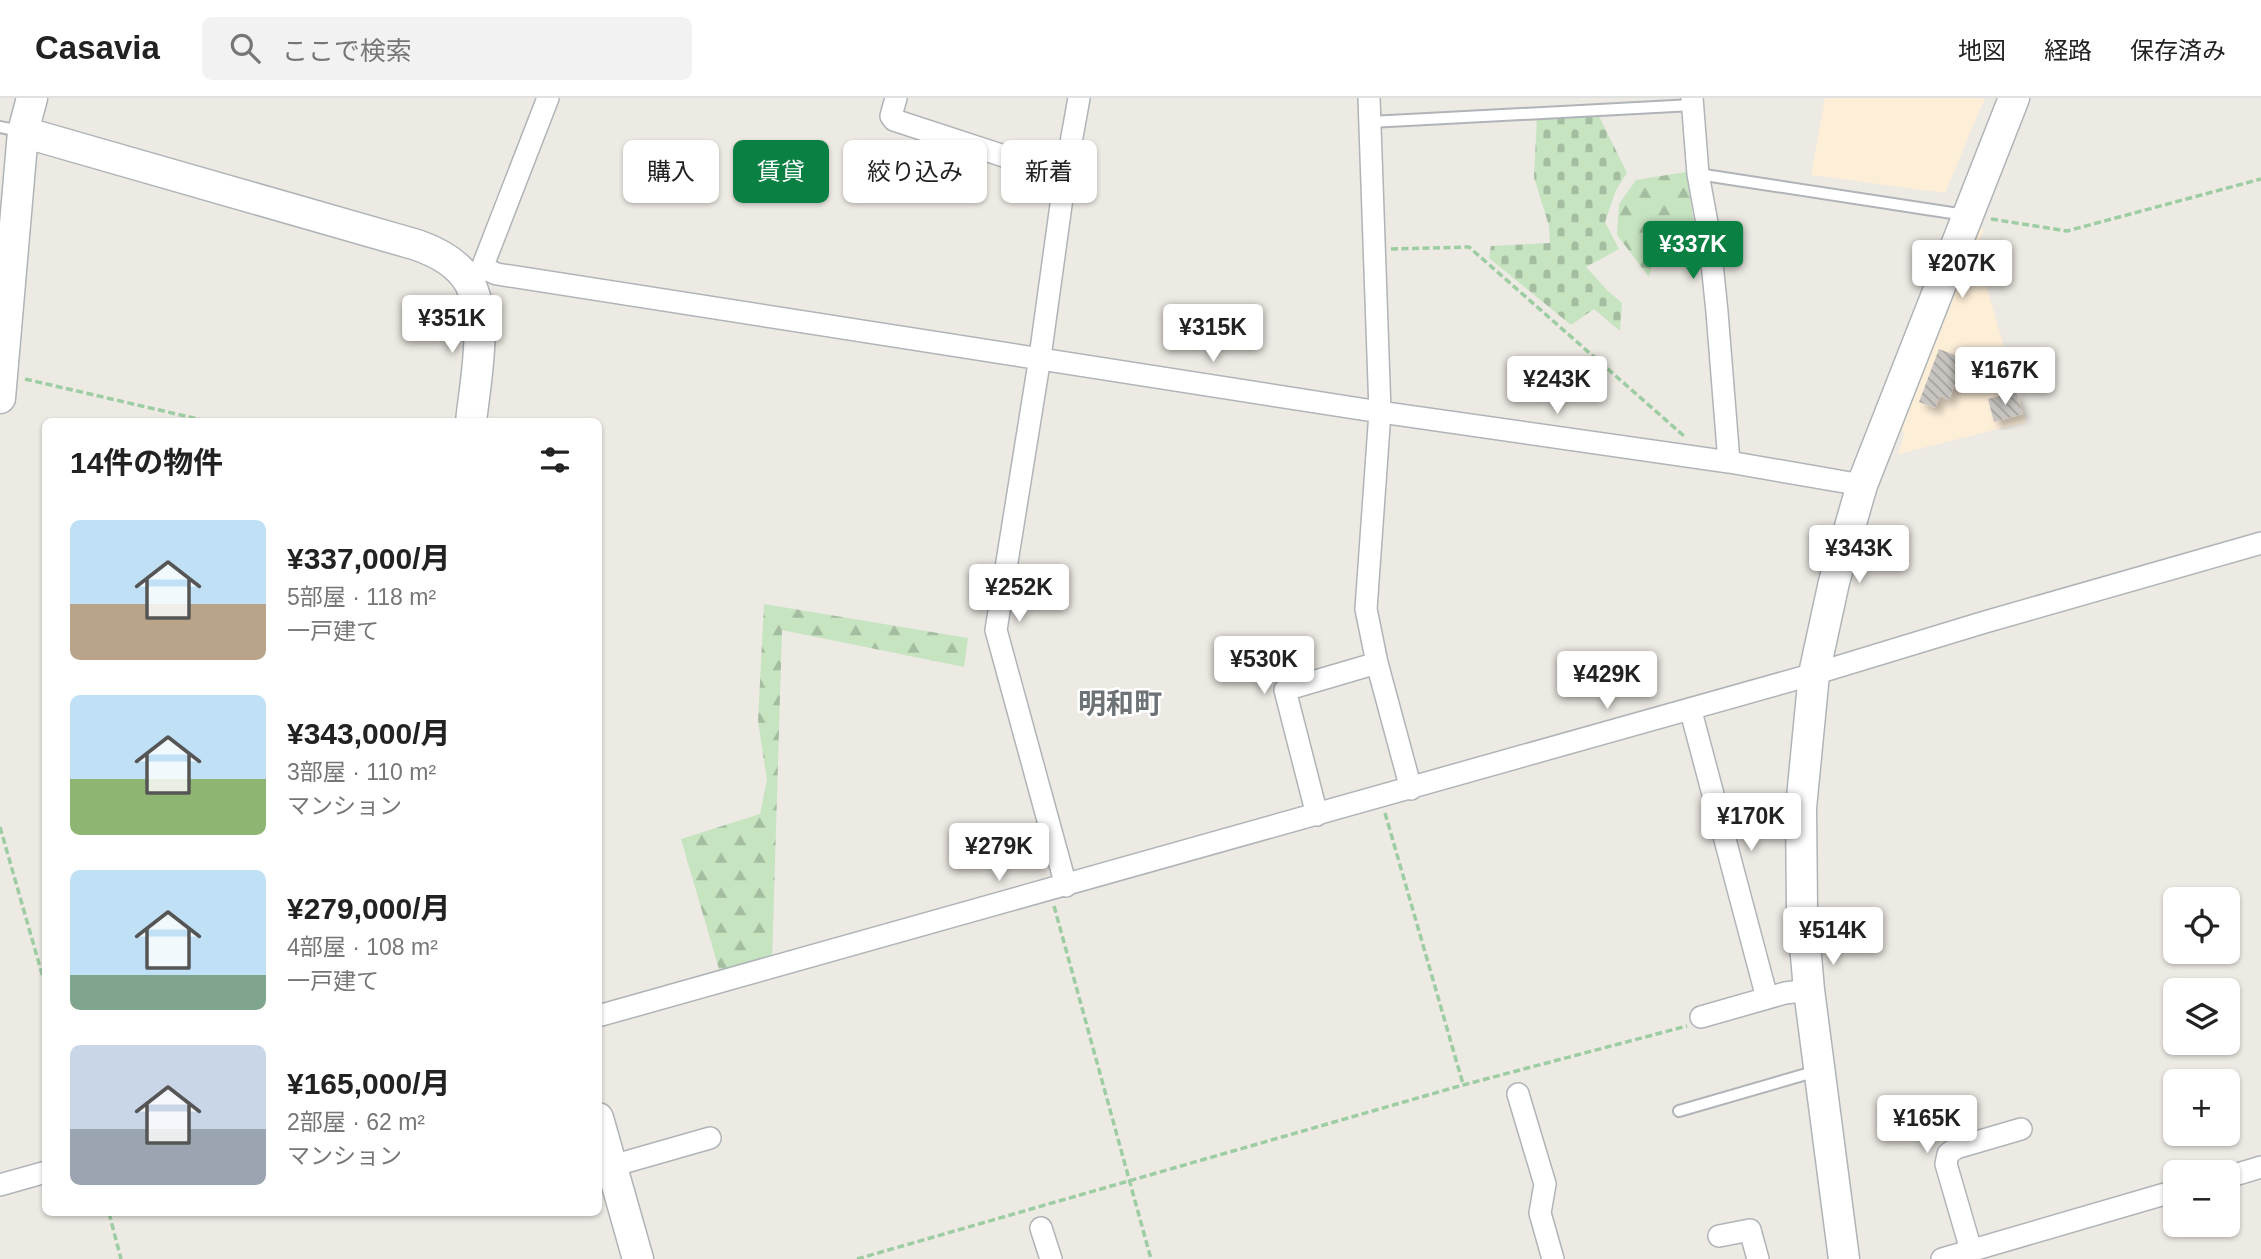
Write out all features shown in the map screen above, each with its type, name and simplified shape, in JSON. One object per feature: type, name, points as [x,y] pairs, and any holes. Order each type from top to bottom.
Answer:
[{"type":"street","points":[[1,386],[11,130],[32,98]]},
{"type":"street","points":[[471,418],[479,324],[475,296],[476,275],[548,98]]},
{"type":"street","points":[[895,98],[891,116],[894,120],[1001,155]]},
{"type":"street","points":[[1071,140],[1079,98]]},
{"type":"street","points":[[1369,98],[1380,412],[1366,609],[1377,663],[1411,789]]},
{"type":"street","points":[[1844,1259],[1809,990],[1802,910],[1801,820],[1814,674],[1834,582],[1862,485],[2014,98]]},
{"type":"street","points":[[1693,101],[1698,174],[1709,234],[1717,312],[1720,461]]},
{"type":"street","points":[[11,130],[417,245],[433,251],[460,270],[476,275],[497,274],[1862,485]]},
{"type":"street","points":[[1058,889],[996,630],[1040,357],[1061,203]]},
{"type":"street","points":[[602,1015],[1411,789],[2261,543]]},
{"type":"street","points":[[1317,815],[1285,690],[1377,663]]},
{"type":"street","points":[[1693,719],[1768,998]]},
{"type":"street","points":[[1701,1017],[1785,993],[1809,990]]},
{"type":"street","points":[[1518,1094],[1545,1185],[1540,1213],[1553,1259]]},
{"type":"street","points":[[1968,1254],[1946,1164],[1948,1154],[1956,1148],[2021,1129]]},
{"type":"street","points":[[602,1132],[638,1259]]},
{"type":"street","points":[[612,1166],[710,1138]]},
{"type":"street","points":[[2240,1173],[2261,1167]]},
{"type":"street","points":[[0,1185],[42,1173]]},
{"type":"street","points":[[1941,1259],[1968,1254],[2163,1195]]},
{"type":"street","points":[[1041,1228],[1051,1259]]},
{"type":"street","points":[[1719,1236],[1750,1230],[1758,1259]]},
{"type":"lane","points":[[1370,122],[1693,101]]},
{"type":"lane","points":[[1698,174],[1968,216]]},
{"type":"lane","points":[[1679,1111],[1820,1071]]},
{"type":"path","points":[[1968,216],[2067,231],[2261,179]]},
{"type":"path","points":[[1375,249],[1469,247],[1720,461]]},
{"type":"path","points":[[1,386],[188,418]]},
{"type":"path","points":[[1380,797],[1463,1085]]},
{"type":"path","points":[[0,827],[42,974]]},
{"type":"path","points":[[1058,889],[1129,1181],[1152,1259]]},
{"type":"path","points":[[857,1259],[1463,1085],[1699,1023],[1701,1017]]},
{"type":"path","points":[[109,1216],[121,1259]]},
{"type":"shaded area","points":[[1825,98],[1985,98],[1945,193],[1811,175]]},
{"type":"shaded area","points":[[1974,229],[1984,229],[1976,251],[2026,422],[1898,454],[1905,432],[1897,428]]},
{"type":"green space","points":[[1599,116],[1627,173],[1616,190],[1605,222],[1619,249],[1586,267],[1622,303],[1620,331],[1594,309],[1571,325],[1489,258],[1491,246],[1550,243],[1549,226],[1534,177],[1537,118]]},
{"type":"green space","points":[[1686,172],[1697,242],[1656,250],[1649,277],[1617,235],[1619,204],[1636,180]]},
{"type":"green space","points":[[764,604],[968,638],[964,667],[782,630],[772,962],[721,976],[681,839],[760,814],[767,780],[758,721]]},
{"type":"building","points":[[1939,349],[1965,359],[1949,400],[1940,396],[1935,408],[1919,402]]},
{"type":"building","points":[[2016,392],[2023,414],[1994,422],[1988,399]]},
{"type":"district","name":"明和町","points":[[1120,703]]}]
